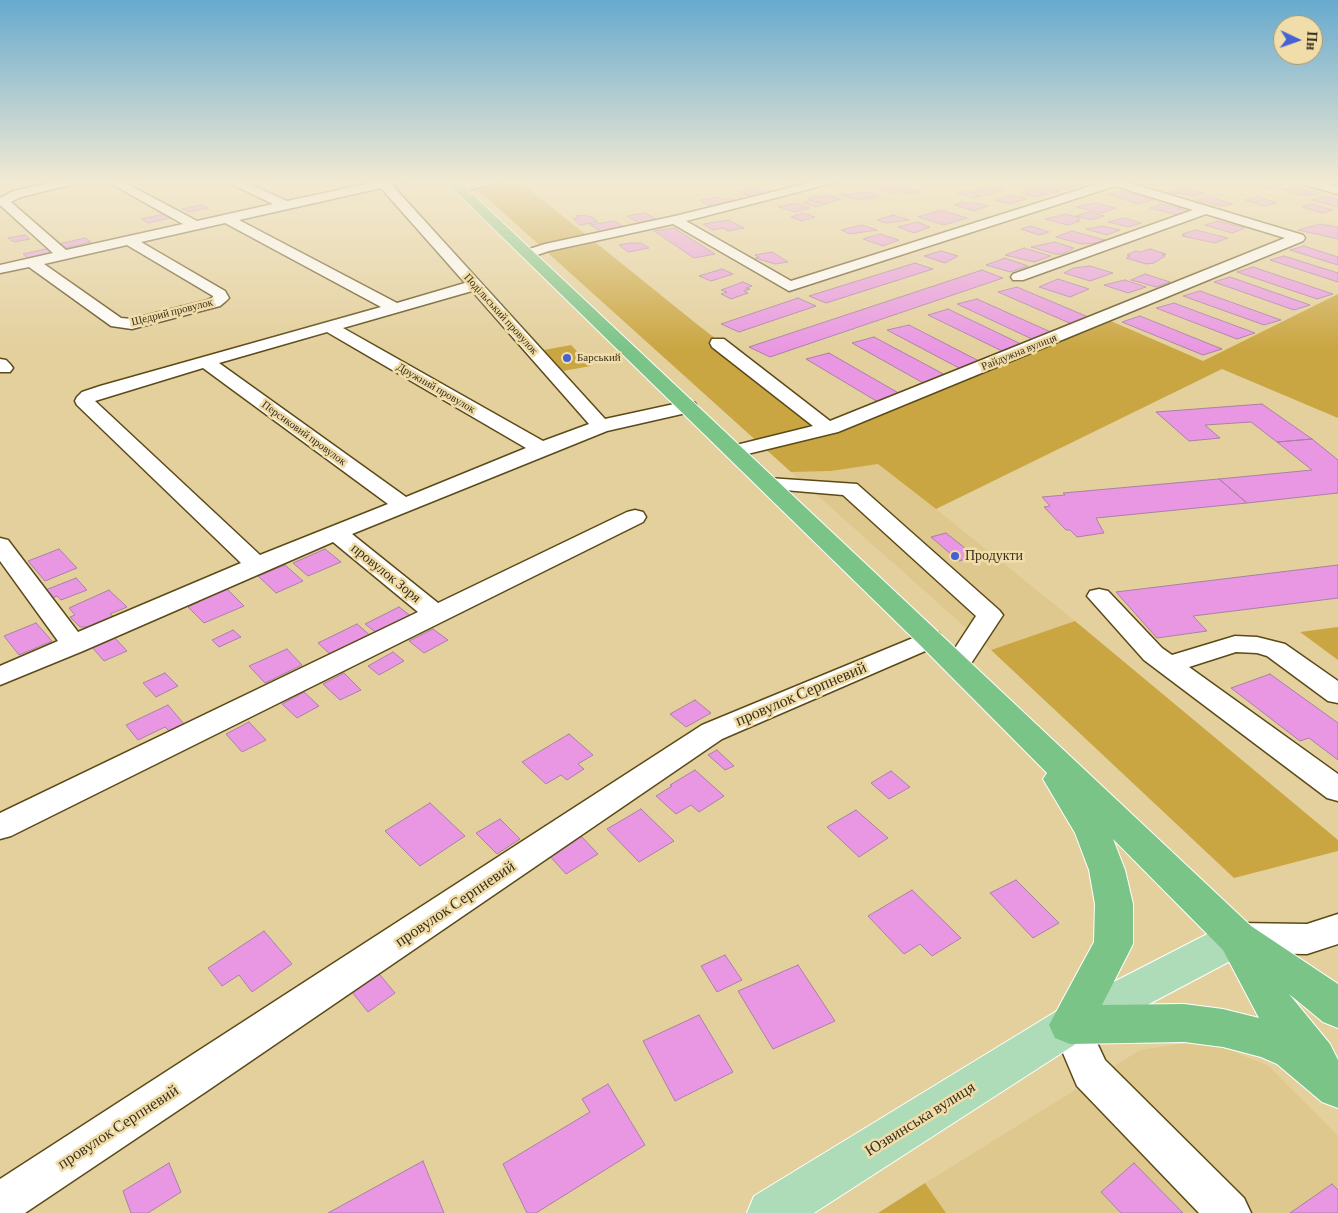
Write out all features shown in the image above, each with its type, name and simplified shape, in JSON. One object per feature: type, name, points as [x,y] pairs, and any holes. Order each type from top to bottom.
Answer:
[{"type":"highway","points":[[510,237],[1037,742],[1237,938],[1316,990],[1338,1009]]},
{"type":"highway","points":[[1037,742],[1092,831],[1107,870],[1114,904],[1113,944],[1070,1025],[1184,1023],[1224,1028],[1266,1039],[1292,1050],[1338,1087]]},
{"type":"highway","points":[[1237,938],[1275,1008],[1338,1087]]},
{"type":"main road","name":"Юзвинська вулиця","points":[[771,1213],[1070,1025],[1237,938]]},
{"type":"street","points":[[43,237],[63,254]]},
{"type":"street","points":[[0,269],[143,237]]},
{"type":"street","points":[[261,237],[394,307]]},
{"type":"street","name":"Подільський провулок","points":[[433,237],[601,426]]},
{"type":"street","points":[[528,254],[544,248],[597,237]]},
{"type":"street","points":[[704,237],[789,286],[944,237]]},
{"type":"street","points":[[1018,278],[1132,237]]},
{"type":"street","name":"Райдужна вулиця","points":[[735,452],[828,429],[1298,238],[1293,237]]},
{"type":"street","name":"Щедрий провулок","points":[[32,262],[117,323],[132,324],[214,303],[221,298],[220,294],[128,240]]},
{"type":"street","points":[[257,565],[84,401],[89,396],[106,390],[476,285]]},
{"type":"street","name":"Дружний провулок","points":[[330,327],[542,449]]},
{"type":"street","points":[[718,342],[828,429]]},
{"type":"street","name":"Персиковий провулок","points":[[206,362],[402,504]]},
{"type":"street","points":[[0,676],[335,532],[542,449],[601,426],[688,407]]},
{"type":"street","points":[[768,484],[849,489],[990,615],[957,665]]},
{"type":"street","points":[[0,827],[635,517]]},
{"type":"street","name":"провулок Зоря","points":[[335,532],[436,614]]},
{"type":"street","points":[[0,545],[74,645]]},
{"type":"street","points":[[1100,596],[1153,654],[1338,790]]},
{"type":"street","name":"провулок Серпневий","points":[[0,1204],[193,1078],[712,732],[930,639]]},
{"type":"street","points":[[1168,665],[1235,644],[1256,645],[1276,650],[1338,694]]},
{"type":"street","points":[[1237,938],[1307,939],[1338,929]]},
{"type":"street","points":[[1070,1025],[1091,1073],[1228,1213]]},
{"type":"shaded area","points":[[530,237],[588,237],[831,428],[1104,318],[1203,361],[1338,294],[1338,418],[1222,369],[936,509],[878,464],[831,471],[791,472]]},
{"type":"shaded area","name":"Барський","points":[[571,345],[591,366],[563,371],[544,350]]},
{"type":"shaded area","points":[[878,464],[1075,621],[991,650],[791,472],[831,471]]},
{"type":"shaded area","points":[[1075,621],[1338,840],[1338,851],[1234,878],[991,650]]},
{"type":"shaded area","points":[[1338,627],[1338,660],[1300,632]]},
{"type":"shaded area","points":[[1184,1043],[1220,1046],[1269,1066],[1338,1136],[1338,1213],[946,1213],[925,1183],[1140,1050]]},
{"type":"shaded area","points":[[925,1183],[946,1213],[878,1213]]},
{"type":"building","points":[[27,237],[30,239],[14,242],[8,238]]},
{"type":"building","points":[[662,237],[688,237],[715,254],[694,258]]},
{"type":"building","points":[[871,237],[888,237],[899,240],[883,246],[863,239]]},
{"type":"building","points":[[1056,237],[1093,237],[1105,240],[1097,243],[1081,244]]},
{"type":"building","points":[[1185,237],[1228,238],[1215,243]]},
{"type":"building","points":[[85,238],[91,242],[66,248],[59,244]]},
{"type":"building","points":[[1055,242],[1074,248],[1063,254],[1055,254],[1031,247]]},
{"type":"building","points":[[641,243],[649,248],[628,252],[619,245]]},
{"type":"building","points":[[1304,246],[1338,257],[1338,265],[1290,250]]},
{"type":"building","points":[[50,248],[55,252],[28,258],[23,254]]},
{"type":"building","points":[[1024,248],[1051,256],[1034,262],[1005,255]]},
{"type":"building","points":[[1150,249],[1166,254],[1162,255],[1165,256],[1154,263],[1146,264],[1126,258],[1130,256],[1127,255],[1135,251],[1140,252]]},
{"type":"building","points":[[941,251],[958,256],[945,263],[924,256]]},
{"type":"building","points":[[772,252],[788,262],[775,264],[755,258],[759,257],[755,255]]},
{"type":"building","points":[[1284,256],[1338,273],[1338,282],[1270,260]]},
{"type":"building","points":[[1005,258],[1028,266],[1010,272],[986,265]]},
{"type":"building","points":[[915,263],[933,269],[826,303],[809,296]]},
{"type":"building","points":[[1090,266],[1113,273],[1090,281],[1064,273],[1074,268]]},
{"type":"building","points":[[1253,267],[1333,294],[1317,299],[1237,272]]},
{"type":"building","points":[[722,269],[733,274],[711,281],[699,276]]},
{"type":"building","points":[[982,270],[1003,278],[770,357],[749,347]]},
{"type":"building","points":[[1145,274],[1170,282],[1156,287],[1131,280]]},
{"type":"building","points":[[1230,277],[1310,305],[1294,310],[1214,282]]},
{"type":"building","points":[[1058,279],[1089,289],[1070,297],[1039,287]]},
{"type":"building","points":[[1125,280],[1146,287],[1128,293],[1104,285]]},
{"type":"building","points":[[743,282],[752,286],[744,291],[748,293],[731,299],[721,294],[727,292],[721,290]]},
{"type":"building","points":[[1017,287],[1093,319],[1074,325],[998,292]]},
{"type":"building","points":[[1200,291],[1281,320],[1264,325],[1183,296]]},
{"type":"building","points":[[798,298],[816,306],[739,332],[721,324]]},
{"type":"building","points":[[977,299],[1053,333],[1032,339],[957,304]]},
{"type":"building","points":[[1174,303],[1255,333],[1237,339],[1156,308]]},
{"type":"building","points":[[948,309],[1023,345],[1002,351],[928,315]]},
{"type":"building","points":[[1140,316],[1222,349],[1203,355],[1122,322]]},
{"type":"building","points":[[909,325],[983,363],[961,369],[887,330]]},
{"type":"building","points":[[874,337],[949,377],[925,384],[852,343]]},
{"type":"building","points":[[829,353],[902,395],[878,402],[806,359]]},
{"type":"building","points":[[1262,404],[1312,439],[1277,442],[1251,422],[1205,425],[1220,438],[1189,441],[1156,412]]},
{"type":"building","points":[[1312,439],[1338,460],[1338,493],[1247,503],[1219,479],[1312,470],[1277,442]]},
{"type":"building","points":[[1219,479],[1247,503],[1096,518],[1104,533],[1077,537],[1070,530],[1066,530],[1044,507],[1050,506],[1042,497],[1065,495],[1063,493]]},
{"type":"building","points":[[946,533],[975,556],[959,561],[931,537]]},
{"type":"building","points":[[59,549],[77,568],[45,581],[28,561]]},
{"type":"building","points":[[325,549],[341,562],[308,576],[293,563]]},
{"type":"building","points":[[285,565],[303,581],[276,593],[258,576]]},
{"type":"building","points":[[1338,565],[1338,598],[1193,616],[1207,631],[1157,638],[1116,592]]},
{"type":"building","points":[[76,578],[87,590],[61,600],[57,596],[50,599],[43,591]]},
{"type":"building","points":[[224,586],[244,606],[204,623],[188,607],[199,602],[196,598]]},
{"type":"building","points":[[109,590],[127,607],[110,614],[114,617],[92,627],[80,627],[70,617],[75,615],[69,608]]},
{"type":"building","points":[[399,607],[412,617],[378,634],[365,624]]},
{"type":"building","points":[[36,623],[52,641],[19,655],[4,636]]},
{"type":"building","points":[[357,624],[373,638],[334,658],[318,643]]},
{"type":"building","points":[[433,629],[448,640],[424,653],[409,641]]},
{"type":"building","points":[[233,630],[241,637],[219,647],[212,640]]},
{"type":"building","points":[[114,637],[127,651],[104,661],[92,647]]},
{"type":"building","points":[[287,649],[302,665],[265,683],[249,666]]},
{"type":"building","points":[[393,652],[404,661],[379,675],[368,666]]},
{"type":"building","points":[[165,673],[178,686],[156,697],[143,683]]},
{"type":"building","points":[[344,673],[361,690],[340,700],[323,684]]},
{"type":"building","points":[[1270,674],[1338,723],[1338,760],[1309,738],[1300,741],[1231,688]]},
{"type":"building","points":[[304,692],[319,706],[297,718],[282,704]]},
{"type":"building","points":[[695,700],[711,713],[686,727],[670,714]]},
{"type":"building","points":[[168,705],[184,724],[169,731],[165,727],[138,740],[126,725]]},
{"type":"building","points":[[249,722],[266,740],[242,752],[226,734]]},
{"type":"building","points":[[569,734],[593,755],[578,764],[584,769],[567,780],[561,775],[546,784],[522,762]]},
{"type":"building","points":[[717,750],[734,766],[725,770],[708,755]]},
{"type":"building","points":[[695,770],[724,796],[699,812],[691,805],[676,814],[656,796]]},
{"type":"building","points":[[891,771],[910,787],[889,799],[871,783]]},
{"type":"building","points":[[430,803],[465,836],[420,866],[385,831]]},
{"type":"building","points":[[641,809],[674,841],[639,862],[607,829]]},
{"type":"building","points":[[856,810],[888,838],[859,857],[827,827]]},
{"type":"building","points":[[500,819],[520,839],[497,854],[476,833]]},
{"type":"building","points":[[580,835],[598,854],[566,874],[548,854]]},
{"type":"building","points":[[1016,880],[1059,923],[1033,938],[990,893]]},
{"type":"building","points":[[912,890],[961,938],[932,956],[920,944],[904,954],[868,916]]},
{"type":"building","points":[[264,931],[292,964],[252,992],[239,975],[222,986],[208,968]]},
{"type":"building","points":[[725,955],[742,980],[717,992],[701,966]]},
{"type":"building","points":[[798,965],[835,1021],[773,1049],[738,991]]},
{"type":"building","points":[[375,969],[395,993],[368,1012],[348,987]]},
{"type":"building","points":[[699,1015],[733,1072],[675,1101],[643,1041]]},
{"type":"building","points":[[608,1084],[645,1145],[536,1213],[527,1213],[503,1164],[590,1112],[582,1099]]},
{"type":"building","points":[[423,1161],[444,1213],[328,1213]]},
{"type":"building","points":[[169,1163],[181,1192],[148,1213],[131,1213],[123,1191]]},
{"type":"building","points":[[1134,1163],[1183,1213],[1121,1213],[1101,1192]]},
{"type":"building","points":[[1332,1184],[1338,1190],[1338,1213],[1290,1213]]},
{"type":"place","name":"Барський","points":[[567,358]]},
{"type":"place","name":"Продукти","points":[[955,556]]}]
